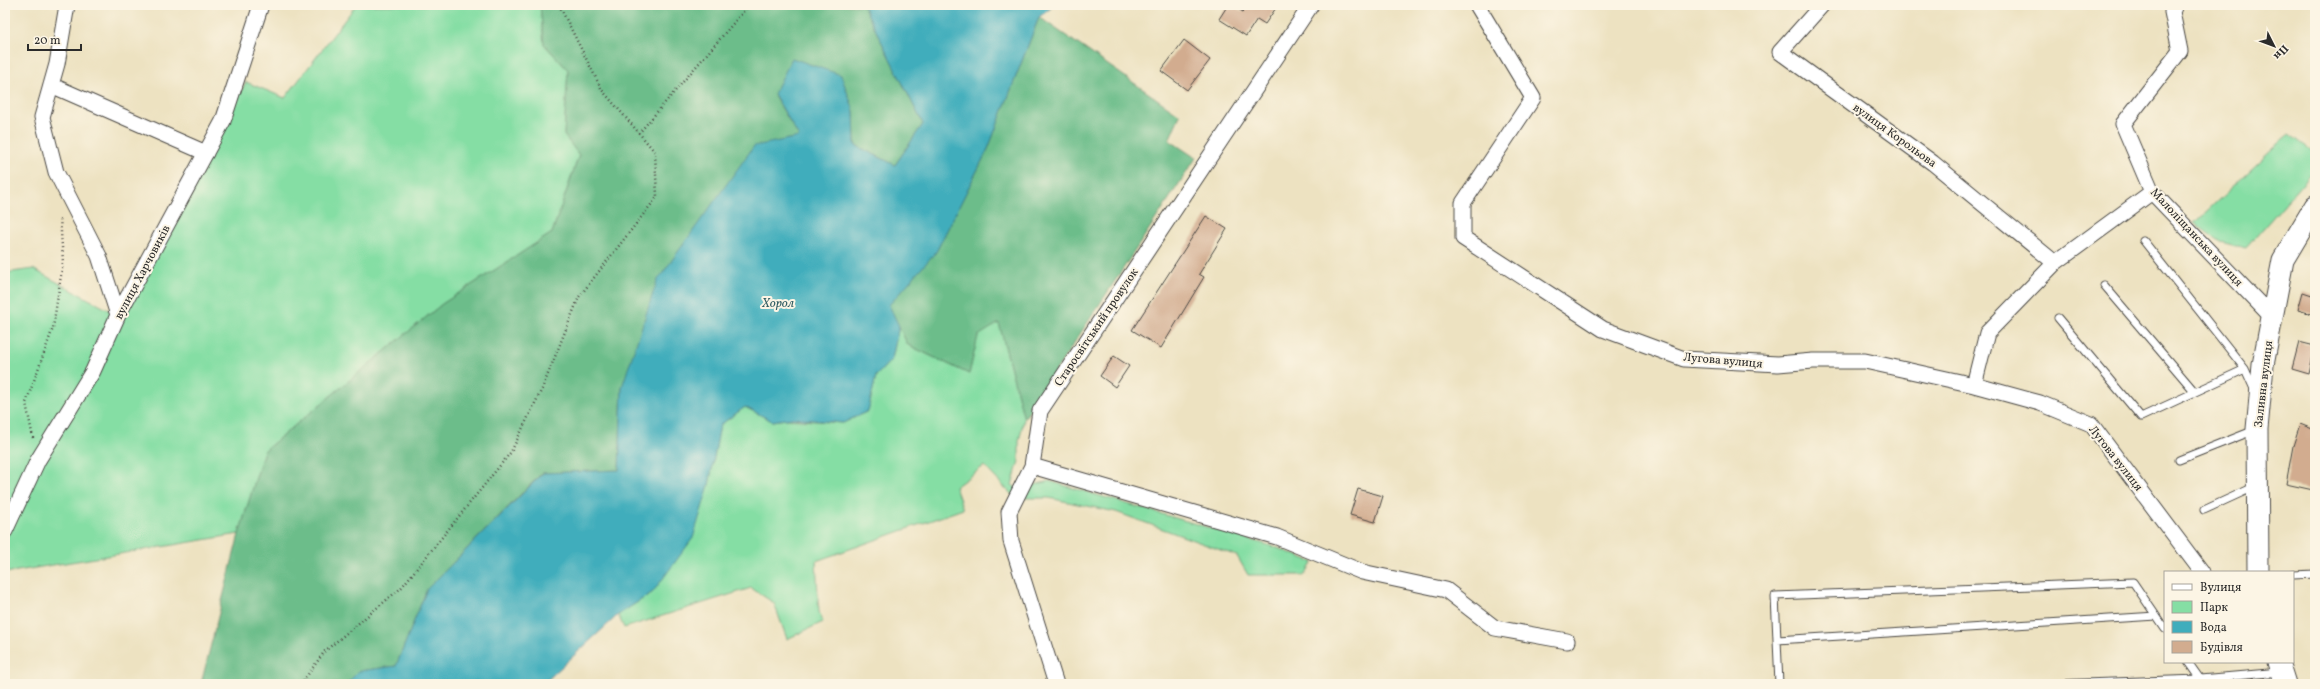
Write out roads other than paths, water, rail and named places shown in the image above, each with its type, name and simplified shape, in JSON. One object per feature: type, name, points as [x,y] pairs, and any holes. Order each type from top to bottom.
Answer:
[{"type":"street","points":[[67,5],[51,85],[42,117],[56,172],[99,256],[118,315]]},
{"type":"street","name":"вулиця Харчовиків","points":[[5,531],[38,460],[93,371],[118,315],[223,121],[261,5]]},
{"type":"street","name":"Старосвітський провулок","points":[[1056,684],[1011,541],[1009,512],[1032,466],[1040,411],[1311,5]]},
{"type":"street","name":"Лугова вулиця","points":[[1477,5],[1533,98],[1463,203],[1462,238],[1603,329],[1684,359],[1778,364],[1813,361],[1865,361],[1974,385],[2040,403],[2091,424],[2201,571]]},
{"type":"street","name":"вулиця Корольова","points":[[1822,5],[1780,52],[1933,162],[2055,263]]},
{"type":"street","name":"Малоліщанська вулиця","points":[[2176,5],[2172,12],[2180,50],[2123,124],[2152,192],[2271,316]]},
{"type":"street","points":[[51,85],[206,153]]},
{"type":"street","points":[[1974,385],[1987,333],[2055,263],[2152,192]]},
{"type":"street","name":"Заливна вулиця","points":[[2258,571],[2256,486],[2257,429],[2271,316],[2283,260],[2315,206]]},
{"type":"street","points":[[1032,466],[1277,537],[1362,572],[1446,590],[1494,628],[1567,641]]},
{"type":"lane","points":[[2143,240],[2245,369],[2260,402]]},
{"type":"lane","points":[[2104,286],[2195,392]]},
{"type":"lane","points":[[2058,318],[2141,416],[2245,369]]},
{"type":"lane","points":[[2179,460],[2257,429]]},
{"type":"lane","points":[[2204,510],[2256,486]]},
{"type":"lane","points":[[2294,575],[2315,574]]},
{"type":"lane","points":[[1779,684],[1775,596],[2133,582],[2164,628]]},
{"type":"lane","points":[[1777,640],[2156,616]]},
{"type":"lane","points":[[2189,663],[2200,680]]},
{"type":"lane","points":[[2054,684],[2200,680],[2282,673]]},
{"type":"water","name":"Хорол","points":[[863,5],[1052,5],[1051,8],[1039,17],[988,149],[936,252],[889,305],[899,326],[892,359],[876,376],[868,411],[843,423],[793,418],[772,421],[745,407],[720,425],[709,485],[693,538],[653,592],[618,615],[543,684],[346,684],[359,671],[396,666],[427,589],[543,473],[619,470],[622,387],[657,281],[754,146],[799,137],[774,94],[792,58],[841,75],[854,111],[855,145],[895,165],[923,124]]}]
